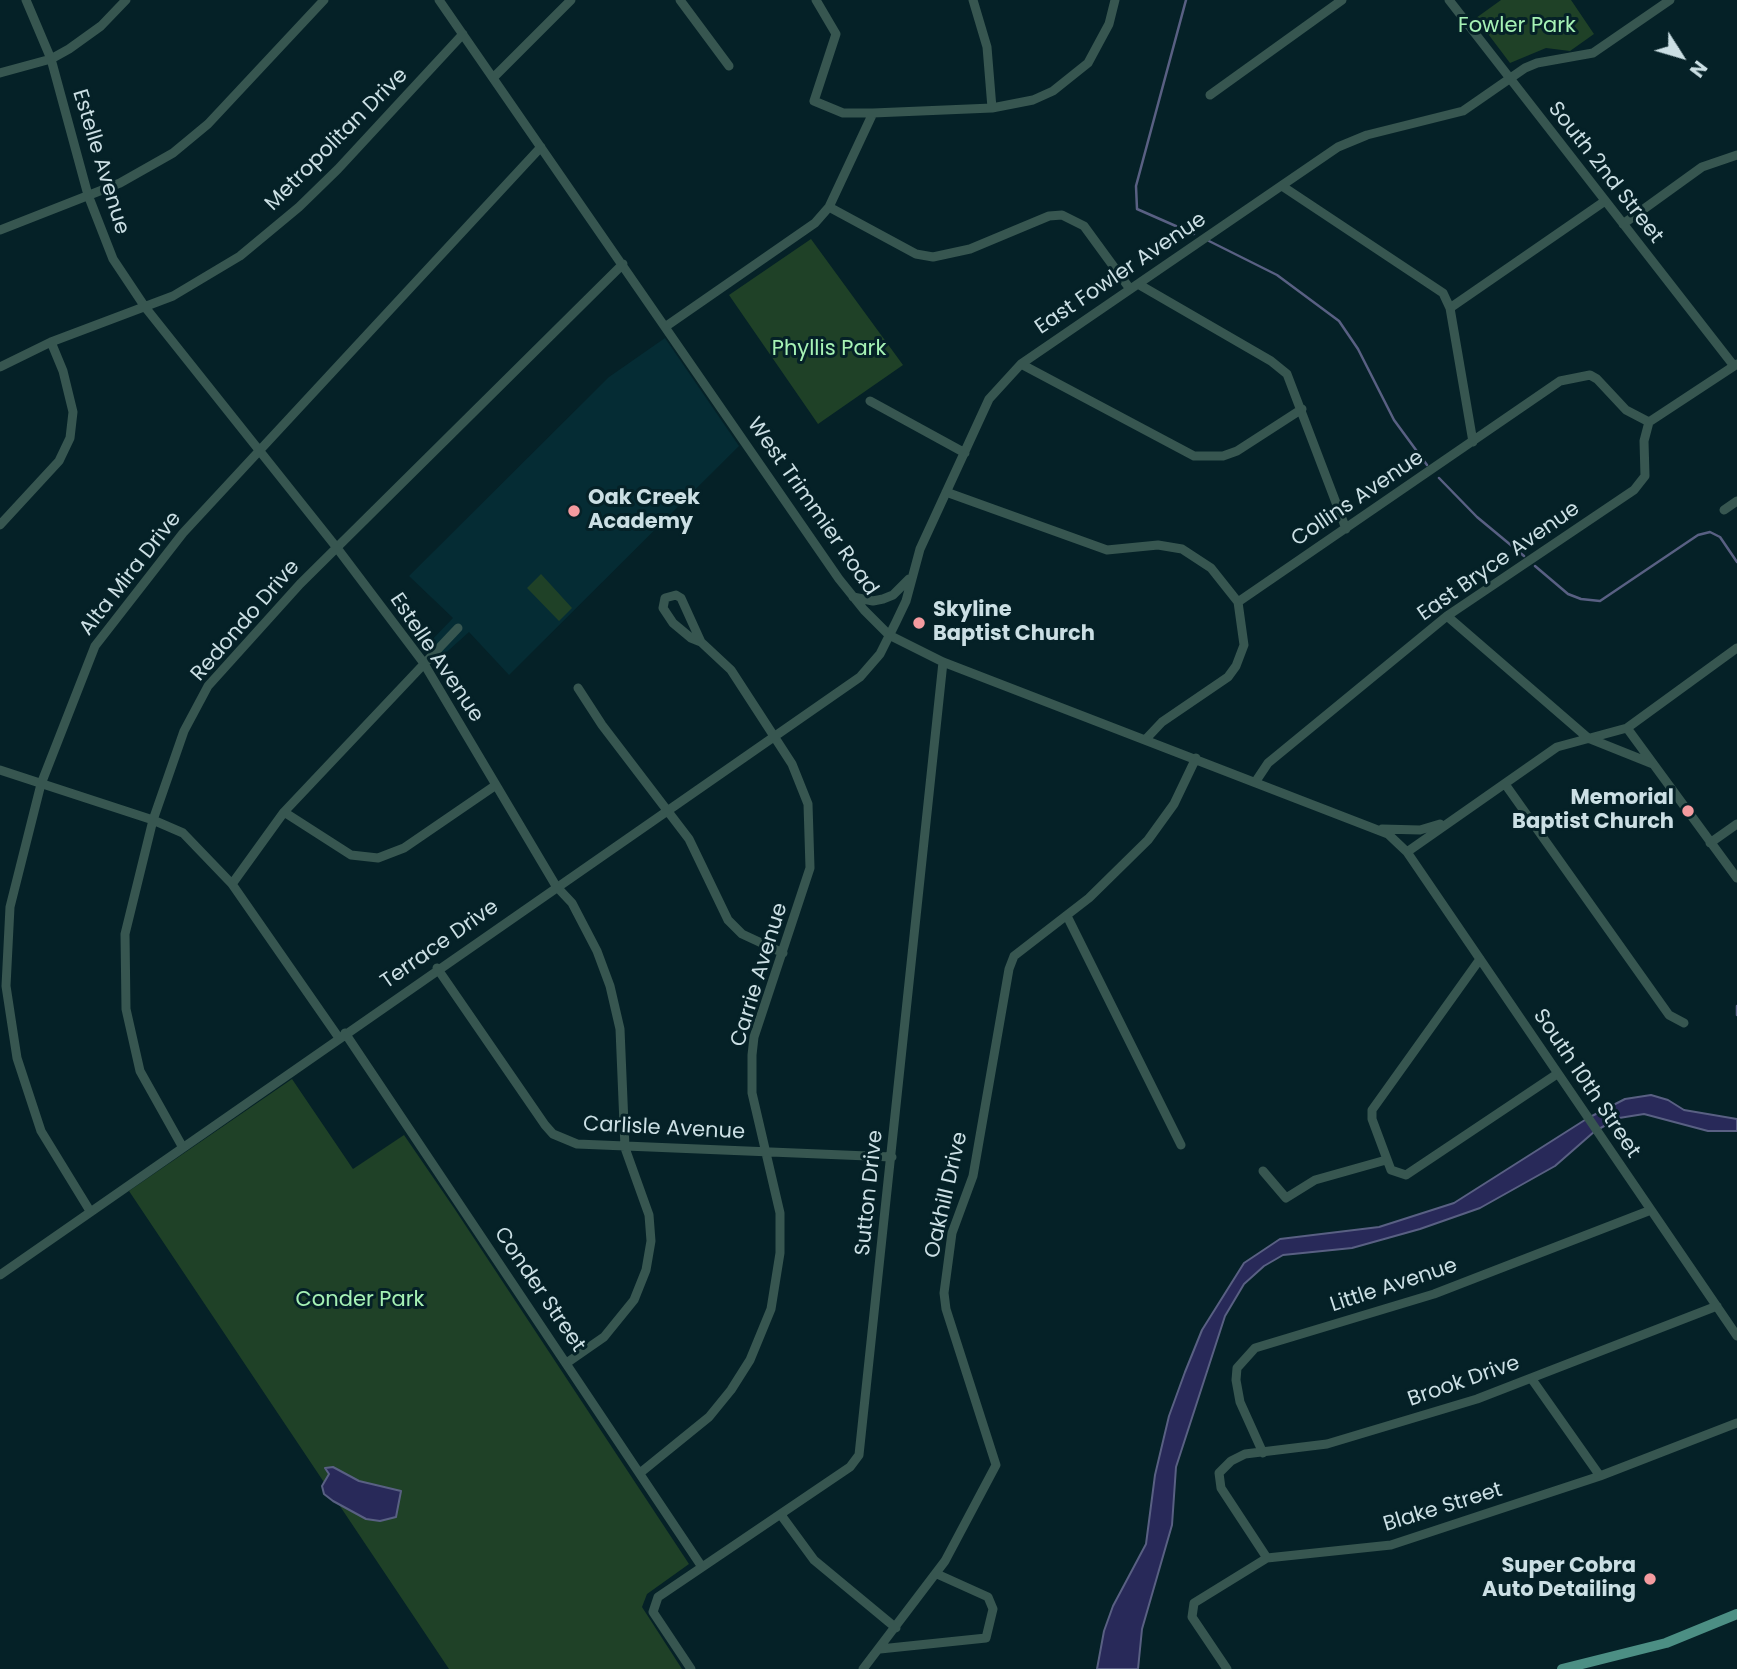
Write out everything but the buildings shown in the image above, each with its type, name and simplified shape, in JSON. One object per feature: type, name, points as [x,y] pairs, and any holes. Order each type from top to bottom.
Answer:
[{"type":"main road","points":[[1562,1669],[1666,1643],[1737,1614]]},
{"type":"street","name":"Estelle Avenue","points":[[26,0],[51,59],[88,195],[113,259],[145,307],[260,449],[423,662],[556,886],[572,903],[586,927],[610,986],[621,1029],[625,1148],[649,1215],[651,1241],[646,1270],[634,1300],[620,1321],[604,1337],[568,1362]]},
{"type":"street","points":[[0,73],[51,59],[86,39],[126,0]]},
{"type":"street","points":[[0,230],[120,183],[154,165],[191,138],[324,0]]},
{"type":"street","name":"West Trimmier Road","points":[[439,0],[853,597],[889,635],[943,662],[1381,829],[1407,852]]},
{"type":"street","points":[[493,78],[570,0]]},
{"type":"street","points":[[680,0],[729,66]]},
{"type":"street","points":[[816,0],[836,34],[814,101],[844,113],[992,108],[1032,100],[1054,91],[1077,74],[1100,44],[1115,0]]},
{"type":"street","points":[[973,0],[987,47],[992,108]]},
{"type":"street","points":[[1210,94],[1342,0]]},
{"type":"street","name":"South 2nd Street","points":[[1450,0],[1735,365]]},
{"type":"street","name":"East Fowler Avenue","points":[[889,635],[906,601],[909,579],[989,399],[1021,364],[1351,141],[1464,111],[1510,78],[1537,63],[1592,53],[1670,0]]},
{"type":"street","name":"Metropolitan Drive","points":[[0,367],[51,342],[145,307],[217,270],[299,207],[463,34]]},
{"type":"street","points":[[665,327],[815,223],[829,207],[873,113]]},
{"type":"street","name":"Alta Mira Drive","points":[[90,1211],[41,1131],[17,1058],[6,986],[10,907],[41,784],[94,646],[183,533],[541,147]]},
{"type":"street","points":[[1623,224],[1702,167],[1737,155]]},
{"type":"street","points":[[1282,186],[1443,293],[1450,308],[1473,442]]},
{"type":"street","points":[[1450,308],[1605,201]]},
{"type":"street","points":[[829,207],[916,254],[933,257],[970,249],[1049,216],[1062,215],[1084,226],[1134,287],[1281,368],[1292,383],[1346,530]]},
{"type":"street","name":"Redondo Drive","points":[[182,1146],[140,1071],[126,1009],[125,934],[153,820],[184,731],[208,685],[300,584],[623,264]]},
{"type":"street","points":[[0,525],[59,461],[70,438],[73,412],[63,371],[51,342]]},
{"type":"street","points":[[1021,364],[1194,456],[1209,457],[1237,451],[1302,409]]},
{"type":"street","points":[[1649,422],[1735,365]]},
{"type":"street","name":"Collins Avenue","points":[[1238,603],[1560,381],[1580,374],[1597,379],[1626,410],[1649,422]]},
{"type":"street","points":[[870,401],[964,453]]},
{"type":"street","name":"East Bryce Avenue","points":[[1256,781],[1268,763],[1447,616],[1634,490],[1645,476],[1644,441],[1649,422]]},
{"type":"street","points":[[946,492],[1107,550],[1158,545],[1182,549],[1211,568],[1238,603],[1244,645],[1236,666],[1228,677],[1162,722],[1145,740]]},
{"type":"street","points":[[1724,510],[1737,501]]},
{"type":"street","points":[[853,597],[873,601],[883,599],[893,595],[909,579]]},
{"type":"street","name":"Carrie Avenue","points":[[640,1473],[709,1417],[731,1390],[761,1336],[777,1283],[781,1232],[750,1077],[754,1037],[806,886],[811,845],[808,804],[802,786],[776,736],[732,670],[701,642],[673,624],[663,608],[665,598],[676,595],[681,598],[701,642]]},
{"type":"street","points":[[1447,616],[1588,738],[1653,764]]},
{"type":"street","points":[[232,884],[284,812],[458,628]]},
{"type":"street","name":"Terrace Drive","points":[[0,1275],[437,968],[860,677],[875,661],[889,635]]},
{"type":"street","points":[[1407,852],[1557,747],[1627,728],[1737,648]]},
{"type":"street","name":"Sutton Drive","points":[[691,1669],[653,1612],[658,1597],[850,1467],[859,1455],[943,662]]},
{"type":"street","points":[[578,688],[694,847],[735,929],[783,953]]},
{"type":"street","points":[[1627,728],[1737,878]]},
{"type":"street","name":"Oakhill Drive","points":[[863,1669],[937,1574],[996,1465],[946,1309],[944,1293],[952,1233],[973,1176],[1009,969],[1014,956],[1067,916],[1121,869],[1149,840],[1174,804],[1196,758]]},
{"type":"street","name":"Conder Street","points":[[0,770],[153,820],[183,833],[232,884],[342,1035],[568,1362],[702,1567]]},
{"type":"street","points":[[1504,784],[1669,1015],[1684,1023]]},
{"type":"street","points":[[284,812],[351,855],[378,858],[404,848],[496,785]]},
{"type":"street","points":[[1381,829],[1420,830],[1455,818]]},
{"type":"street","points":[[1710,843],[1737,824]]},
{"type":"street","name":"South 10th Street","points":[[1407,852],[1737,1336]]},
{"type":"street","points":[[1067,916],[1181,1145]]},
{"type":"street","points":[[1480,959],[1372,1110],[1371,1119],[1391,1170],[1406,1174],[1557,1074]]},
{"type":"street","name":"Carlisle Avenue","points":[[437,968],[553,1134],[577,1144],[892,1157]]},
{"type":"street","points":[[1263,1171],[1286,1198],[1315,1180],[1386,1160]]},
{"type":"street","name":"Little Avenue","points":[[1263,1453],[1240,1402],[1236,1380],[1237,1368],[1255,1348],[1434,1294],[1651,1210]]},
{"type":"street","name":"Brook Drive","points":[[1267,1558],[1221,1488],[1219,1473],[1231,1461],[1245,1454],[1327,1444],[1477,1399],[1717,1306]]},
{"type":"street","points":[[1531,1378],[1600,1476]]},
{"type":"street","name":"Blake Street","points":[[1227,1669],[1192,1618],[1194,1603],[1267,1558],[1391,1545],[1600,1476],[1737,1423]]},
{"type":"street","points":[[780,1515],[814,1560],[896,1628]]},
{"type":"street","points":[[880,1648],[986,1639],[993,1609],[988,1597],[937,1574]]},
{"type":"shaded area","name":"Oak Creek Academy","points":[[665,338],[739,446],[509,675],[469,632],[439,659],[427,645],[453,618],[409,576],[609,377]]},
{"type":"shaded area","points":[[1651,1095],[1668,1100],[1684,1110],[1737,1119],[1737,1131],[1708,1131],[1644,1114],[1619,1118],[1595,1131],[1555,1166],[1480,1208],[1420,1229],[1352,1248],[1283,1255],[1264,1266],[1244,1284],[1225,1316],[1176,1467],[1172,1525],[1142,1629],[1138,1669],[1097,1669],[1104,1631],[1113,1606],[1146,1544],[1155,1475],[1169,1416],[1202,1330],[1244,1263],[1280,1239],[1379,1227],[1454,1203],[1588,1118],[1625,1099]]},
{"type":"shaded area","points":[[333,1467],[359,1481],[401,1491],[396,1517],[380,1521],[366,1519],[324,1494],[322,1486],[329,1474],[325,1468]]},
{"type":"green space","name":"Fowler Park","points":[[1501,0],[1571,0],[1594,34],[1570,51],[1546,48],[1510,63],[1476,18]]},
{"type":"green space","name":"Phyllis Park","points":[[811,239],[903,365],[818,424],[729,295]]},
{"type":"green space","points":[[541,574],[572,608],[559,621],[527,588]]},
{"type":"green space","name":"Conder Park","points":[[292,1079],[353,1169],[404,1135],[454,1208],[689,1564],[647,1594],[642,1607],[682,1669],[449,1669],[129,1191]]},
{"type":"waterway","points":[[1186,0],[1136,186],[1137,209],[1194,234]]},
{"type":"waterway","points":[[1209,241],[1277,275],[1339,321],[1358,349],[1394,420],[1427,465]]},
{"type":"waterway","points":[[1439,478],[1477,517],[1524,556]]},
{"type":"waterway","points":[[1535,566],[1568,594],[1581,599],[1600,601],[1698,535],[1710,532],[1720,537],[1737,562]]},
{"type":"waterway","points":[[1737,1006],[1737,1015]]},
{"type":"place","name":"Oak Creek Academy","points":[[574,511]]},
{"type":"place","name":"Skyline Baptist Church","points":[[919,623]]},
{"type":"place","name":"Memorial Baptist Church","points":[[1688,811]]},
{"type":"place","name":"Super Cobra Auto Detailing","points":[[1650,1579]]}]
